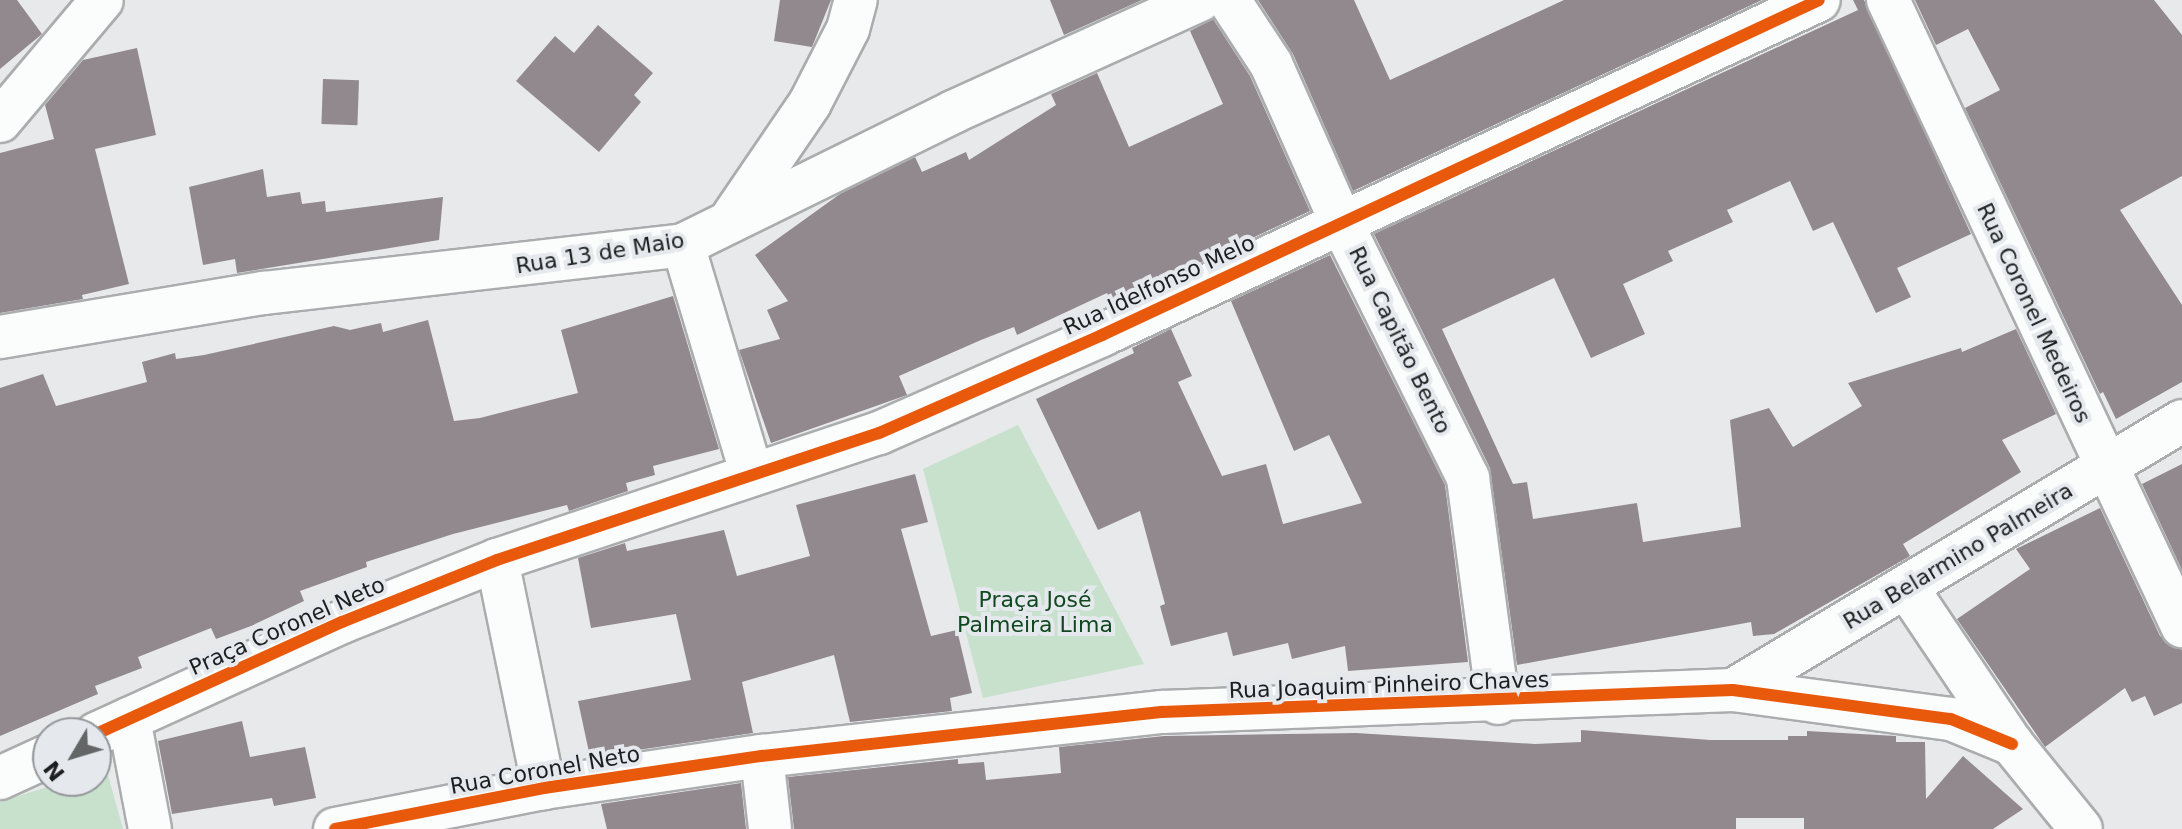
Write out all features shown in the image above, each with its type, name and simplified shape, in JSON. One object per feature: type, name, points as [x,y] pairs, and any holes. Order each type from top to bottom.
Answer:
[{"type":"street","points":[[0,121],[102,0]]},
{"type":"street","points":[[732,217],[810,103],[848,29],[856,0]]},
{"type":"street","name":"Rua 13 de Maio","points":[[0,337],[264,293],[683,245],[732,217],[1200,0]]},
{"type":"street","name":"Rua Capitão Bento","points":[[1229,0],[1271,64],[1340,220],[1468,478],[1498,703]]},
{"type":"street","name":"Rua Idelfonso Melo","points":[[497,560],[751,472],[879,433],[1102,335],[1340,220],[1819,0]]},
{"type":"street","name":"Rua Coronel Medeiros","points":[[1888,0],[2182,626]]},
{"type":"street","points":[[683,245],[751,472]]},
{"type":"street","name":"Rua Belarmino Palmeira","points":[[1733,690],[2182,421]]},
{"type":"street","points":[[497,560],[544,788]]},
{"type":"street","name":"Praça Coronel Neto","points":[[112,727],[342,622],[497,560]]},
{"type":"street","points":[[1907,588],[2012,744],[2081,829]]},
{"type":"street","name":"Rua Joaquim Pinheiro Chaves","points":[[762,756],[1162,712],[1498,703],[1733,690],[1951,719],[2012,744]]},
{"type":"street","points":[[112,727],[150,829]]},
{"type":"street","points":[[762,756],[770,829]]},
{"type":"street","name":"Rua Coronel Neto","points":[[335,829],[544,788],[762,756]]},
{"type":"street","points":[[0,778],[32,763]]},
{"type":"green space","name":"Praça José Palmeira Lima","points":[[1018,425],[1144,664],[983,698],[923,469]]},
{"type":"green space","points":[[112,790],[123,829],[0,829],[0,802],[32,792],[32,797],[112,797]]},
{"type":"building","points":[[0,0],[17,0],[42,34],[0,69]]},
{"type":"building","points":[[780,0],[831,0],[812,47],[774,41]]},
{"type":"building","points":[[1050,0],[1142,0],[1064,35]]},
{"type":"building","points":[[1258,0],[1354,0],[1390,80],[1564,0],[1762,0],[1353,191],[1293,54]]},
{"type":"building","points":[[1853,0],[1864,0],[1971,234],[1897,268],[1911,297],[1876,313],[1833,222],[1813,231],[1790,181],[1727,210],[1733,222],[1668,251],[1673,261],[1623,284],[1645,334],[1591,358],[1554,278],[1442,329],[1513,484],[1527,482],[1533,519],[1637,503],[1643,542],[1741,527],[1730,420],[1769,408],[1793,447],[1862,406],[1848,383],[1961,348],[1962,352],[2016,329],[2056,414],[2002,440],[2021,472],[1903,544],[1910,556],[1774,634],[1753,636],[1751,622],[1517,665],[1490,468],[1374,234],[1858,10]]},
{"type":"building","points":[[1915,0],[2154,0],[2182,35],[2182,176],[2120,210],[2182,305],[2182,382],[2116,419],[2103,392],[2100,394],[1965,108],[2000,90],[1968,29],[1936,45]]},
{"type":"building","points":[[1213,19],[1250,76],[1310,211],[1112,304],[1107,293],[1017,335],[1014,327],[981,340],[899,376],[907,395],[771,443],[739,350],[780,339],[767,310],[788,301],[755,255],[840,194],[915,157],[922,172],[966,152],[969,160],[1056,105],[1051,94],[1097,73],[1129,147],[1223,104],[1190,31]]},
{"type":"building","points":[[598,25],[653,73],[634,95],[641,102],[599,152],[516,81],[555,36],[574,53]]},
{"type":"building","points":[[137,48],[156,135],[95,149],[129,284],[82,295],[83,299],[0,313],[0,153],[54,139],[45,105],[83,60]]},
{"type":"building","points":[[323,79],[359,80],[357,125],[321,124]]},
{"type":"building","points":[[263,169],[267,197],[300,192],[302,204],[325,201],[326,212],[443,197],[439,240],[237,273],[235,259],[203,265],[189,187]]},
{"type":"building","points":[[1330,255],[1445,485],[1468,662],[1348,671],[1345,646],[1292,659],[1288,643],[1233,656],[1227,632],[1171,646],[1160,606],[1165,604],[1140,511],[1098,530],[1036,399],[1134,353],[1132,348],[1171,329],[1192,376],[1178,382],[1222,476],[1266,464],[1283,524],[1362,503],[1329,435],[1294,451],[1231,301]]},
{"type":"building","points":[[673,296],[719,449],[653,466],[655,475],[626,483],[628,491],[569,511],[567,505],[453,534],[366,562],[367,567],[300,591],[304,601],[251,626],[216,639],[211,628],[138,657],[142,668],[95,686],[98,694],[44,717],[32,717],[32,722],[0,736],[0,388],[43,374],[56,406],[147,382],[142,362],[175,353],[176,359],[204,355],[334,326],[350,330],[381,323],[383,332],[428,320],[454,421],[480,418],[578,393],[561,330]]},
{"type":"building","points":[[2182,464],[2182,570],[2142,484]]},
{"type":"building","points":[[915,474],[928,522],[901,529],[931,636],[957,630],[972,693],[950,698],[952,711],[850,722],[834,655],[742,682],[753,733],[590,757],[578,701],[691,680],[676,614],[591,628],[578,558],[625,543],[627,551],[724,530],[737,576],[810,556],[796,505]]},
{"type":"building","points":[[2100,508],[2160,636],[2182,650],[2182,703],[2154,716],[2145,696],[2132,702],[2125,688],[2045,747],[1957,619],[2030,569],[2016,549]]},
{"type":"building","points":[[242,721],[250,757],[305,747],[316,798],[274,806],[272,798],[172,814],[158,741]]},
{"type":"building","points":[[1581,730],[1710,740],[1788,740],[1788,736],[1807,736],[1807,731],[1896,736],[1896,742],[1925,742],[1926,799],[1963,756],[2023,809],[1993,829],[1804,829],[1804,818],[1736,818],[1736,829],[794,829],[788,777],[958,759],[958,764],[984,762],[986,780],[1061,773],[1059,747],[1164,736],[1356,733],[1535,744],[1581,742]]},
{"type":"building","points":[[741,783],[746,829],[607,829],[601,804]]},
{"type":"cycle path","points":[[112,727],[342,622],[497,560],[879,433],[1102,335],[1819,0]]},
{"type":"cycle path","points":[[335,829],[544,788],[762,756],[1162,712],[1733,690],[1951,719],[2012,744]]}]
